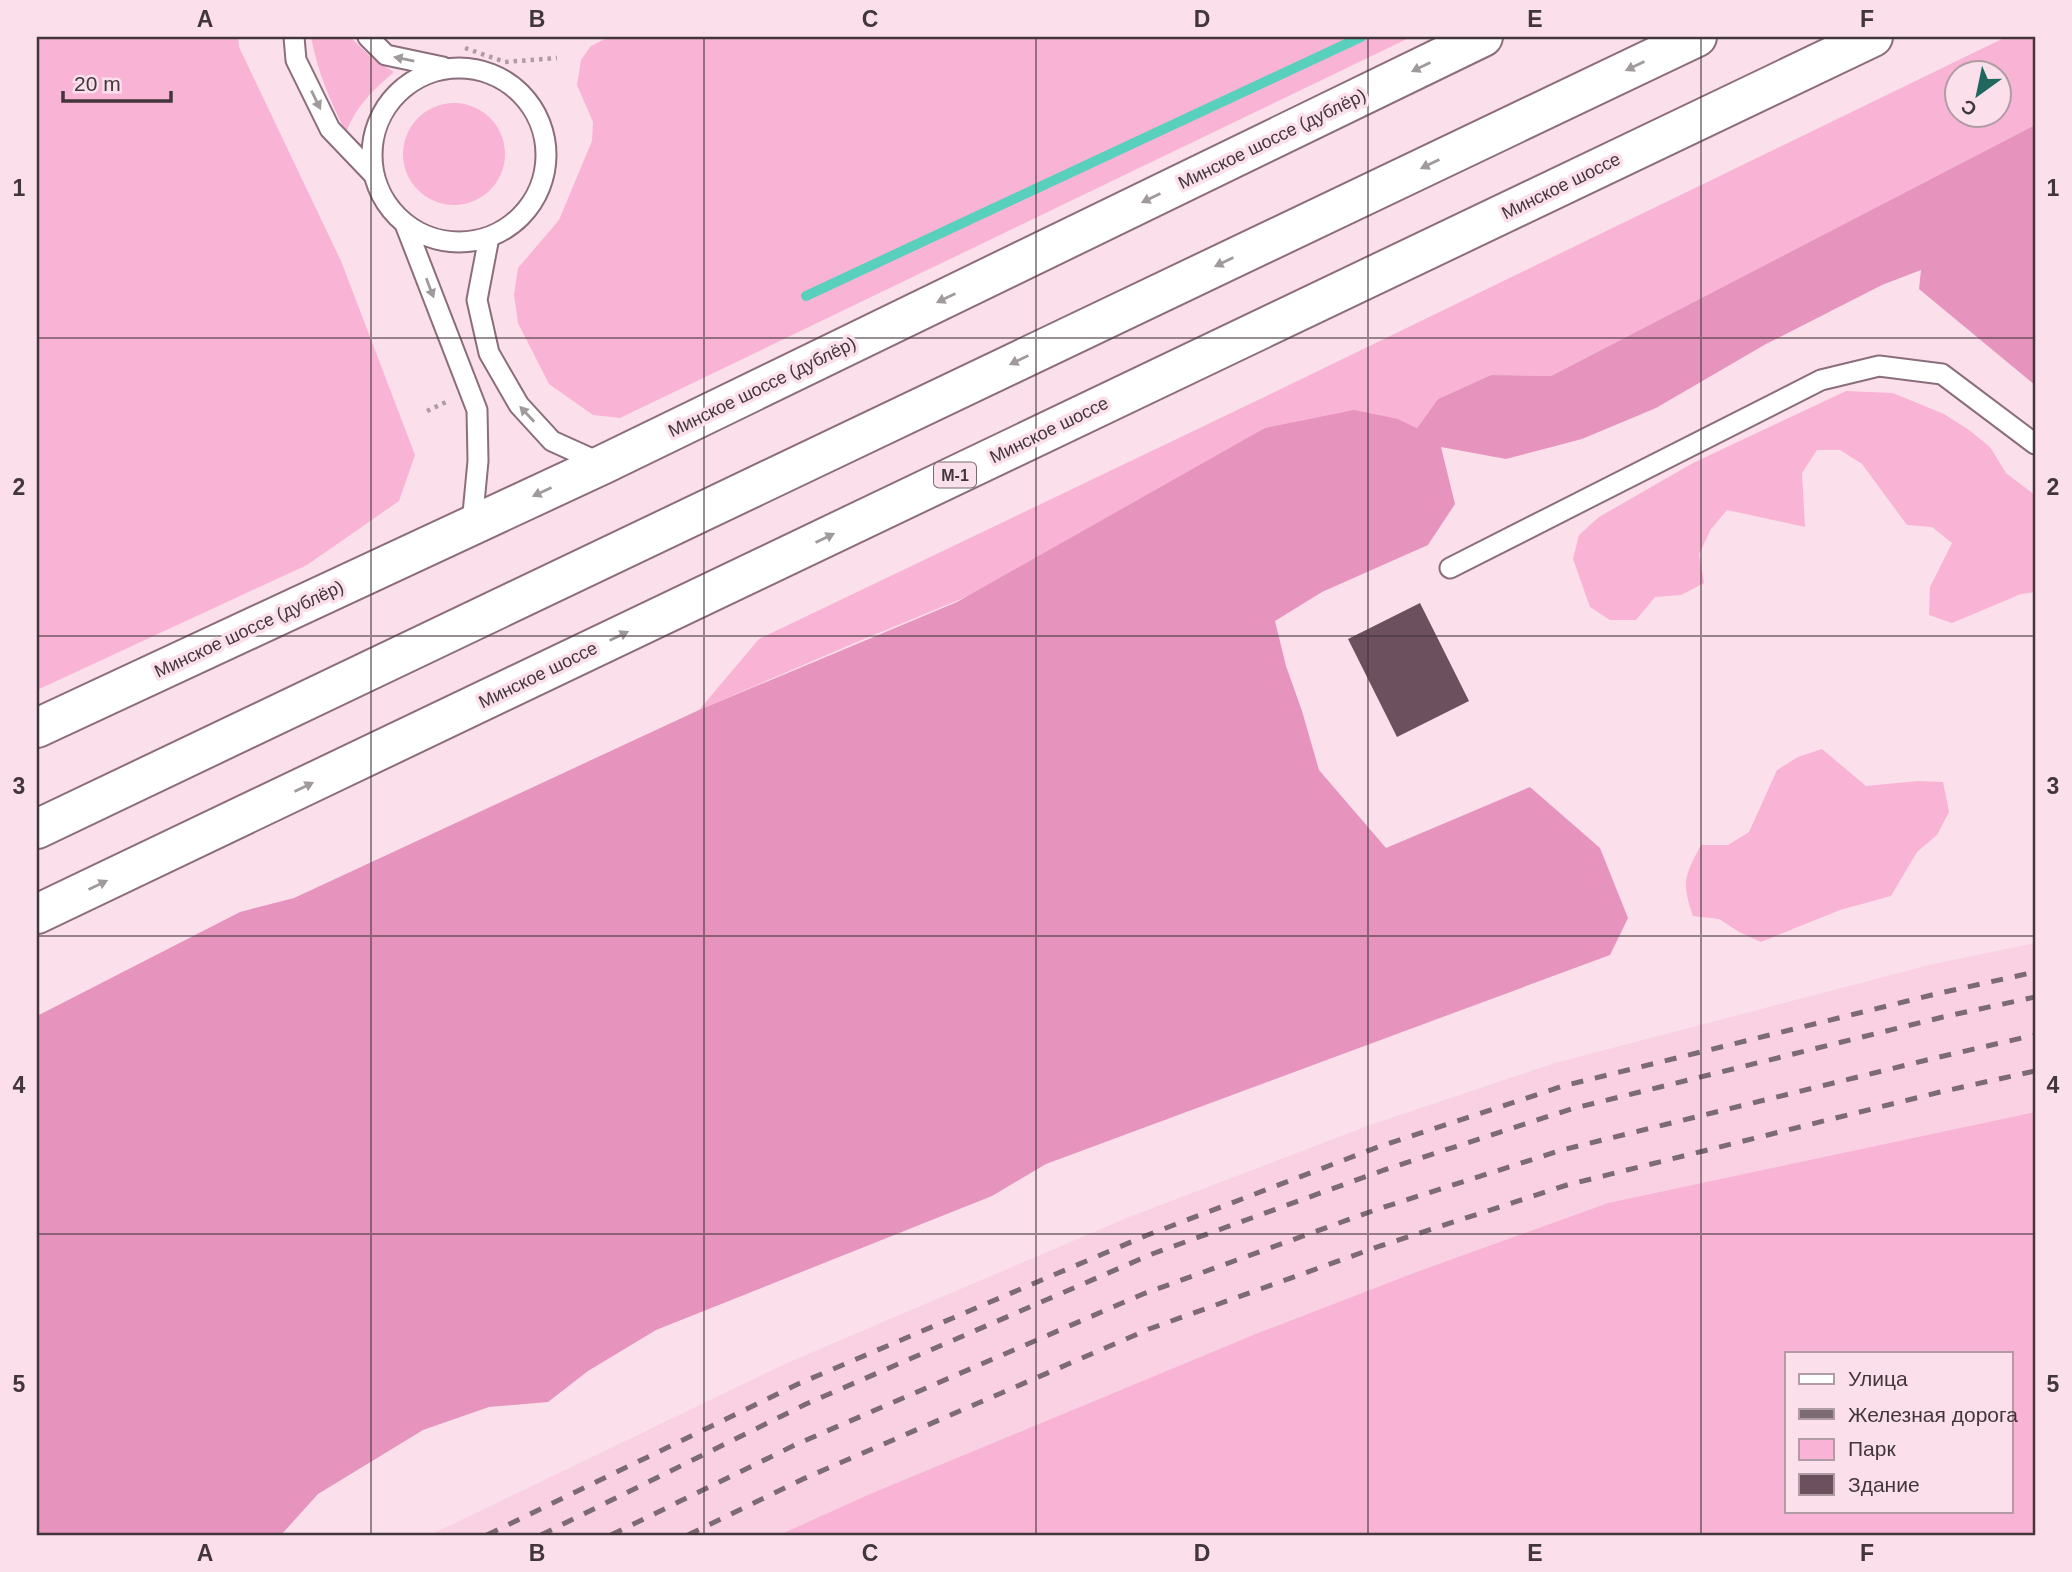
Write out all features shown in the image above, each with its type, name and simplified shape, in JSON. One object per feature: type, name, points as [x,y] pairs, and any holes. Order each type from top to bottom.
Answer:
[{"type":"main road","name":"Минское шоссе (дублёр)","points":[[37,728],[604,464],[1483,37]]},
{"type":"main road","points":[[37,829],[1697,37]]},
{"type":"main road","name":"Минское шоссе","points":[[37,914],[1872,37]]},
{"type":"lane","points":[[294,37],[296,60],[331,129],[374,176]]},
{"type":"lane","points":[[368,37],[386,55],[448,68],[476,69],[503,79],[524,97],[540,121],[546,148],[544,177],[533,202],[514,223],[489,237],[460,242],[431,238],[405,224],[385,202],[374,176],[372,146],[380,118],[404,88],[421,76],[448,68]]},
{"type":"lane","points":[[405,224],[477,410],[478,461],[472,524]]},
{"type":"lane","points":[[489,237],[477,300],[489,353],[519,405],[552,441],[604,464]]},
{"type":"lane","points":[[1450,568],[1822,380],[1879,366],[1942,374],[2035,444]]},
{"type":"path","points":[[455,44],[505,62],[557,58]]},
{"type":"shaded area","points":[[2035,125],[2035,385],[1919,289],[1921,270],[1882,285],[1766,344],[1656,408],[1582,439],[1506,459],[1441,447],[1455,504],[1428,545],[1322,592],[1275,621],[1286,666],[1319,770],[1386,848],[1530,787],[1600,848],[1628,918],[1610,955],[1046,1164],[992,1196],[656,1330],[588,1371],[548,1402],[489,1407],[423,1430],[318,1494],[281,1535],[37,1535],[37,1016],[240,912],[294,898],[699,710],[957,602],[1265,428],[1354,410],[1398,419],[1417,428],[1438,399],[1491,375],[1551,376]]},
{"type":"shaded area","points":[[2035,943],[2035,1112],[1608,1203],[1258,1333],[870,1494],[779,1535],[430,1535],[787,1363],[1129,1217],[1370,1125],[1555,1063],[1933,964]]},
{"type":"green space","points":[[37,37],[238,37],[239,47],[341,261],[415,455],[399,501],[307,565],[37,690]]},
{"type":"green space","points":[[311,37],[350,37],[374,60],[394,72],[366,99],[346,133],[321,74]]},
{"type":"green space","points":[[609,37],[1411,37],[620,418],[593,415],[549,384],[518,323],[514,295],[518,268],[559,220],[592,141],[593,122],[577,85],[581,60],[591,46]]},
{"type":"green space","points":[[2006,37],[2035,37],[2035,125],[1551,376],[1491,375],[1438,399],[1417,428],[1398,419],[852,644],[699,710],[759,639],[1942,68],[1942,130],[2012,130],[2012,60],[1959,60]]},
{"type":"green space","points":[[454,103],[483,111],[497,125],[505,154],[497,183],[483,197],[454,205],[425,197],[411,183],[403,154],[411,125],[425,111]]},
{"type":"green space","points":[[1846,391],[1893,393],[1944,414],[1990,447],[2006,473],[2035,495],[2035,592],[2021,594],[1952,623],[1929,615],[1930,587],[1952,543],[1932,527],[1907,525],[1862,464],[1840,450],[1817,450],[1802,473],[1805,527],[1727,510],[1711,529],[1699,554],[1704,583],[1681,595],[1655,597],[1636,620],[1610,620],[1590,607],[1573,559],[1579,535],[1599,517],[1693,463]]},
{"type":"green space","points":[[1822,749],[1866,786],[1918,781],[1943,782],[1949,812],[1937,835],[1917,852],[1891,896],[1840,910],[1761,942],[1719,919],[1693,916],[1686,879],[1701,845],[1728,845],[1749,832],[1777,770],[1798,757]]},
{"type":"green space","points":[[2035,1112],[2035,1535],[779,1535],[870,1494],[1258,1333],[1608,1203]]},
{"type":"building","points":[[1420,603],[1469,701],[1397,737],[1348,639]]},
{"type":"waterway","points":[[806,296],[1361,37]]},
{"type":"railway","points":[[487,1535],[798,1384],[1145,1236],[1378,1147],[1563,1086],[2035,972]]},
{"type":"railway","points":[[541,1535],[806,1404],[1152,1254],[1384,1170],[1571,1109],[1943,1017],[2035,997]]},
{"type":"railway","points":[[611,1535],[797,1444],[1143,1294],[1375,1210],[1562,1150],[2035,1035]]},
{"type":"railway","points":[[688,1535],[803,1479],[1149,1329],[1380,1246],[1567,1185],[2035,1071]]}]
